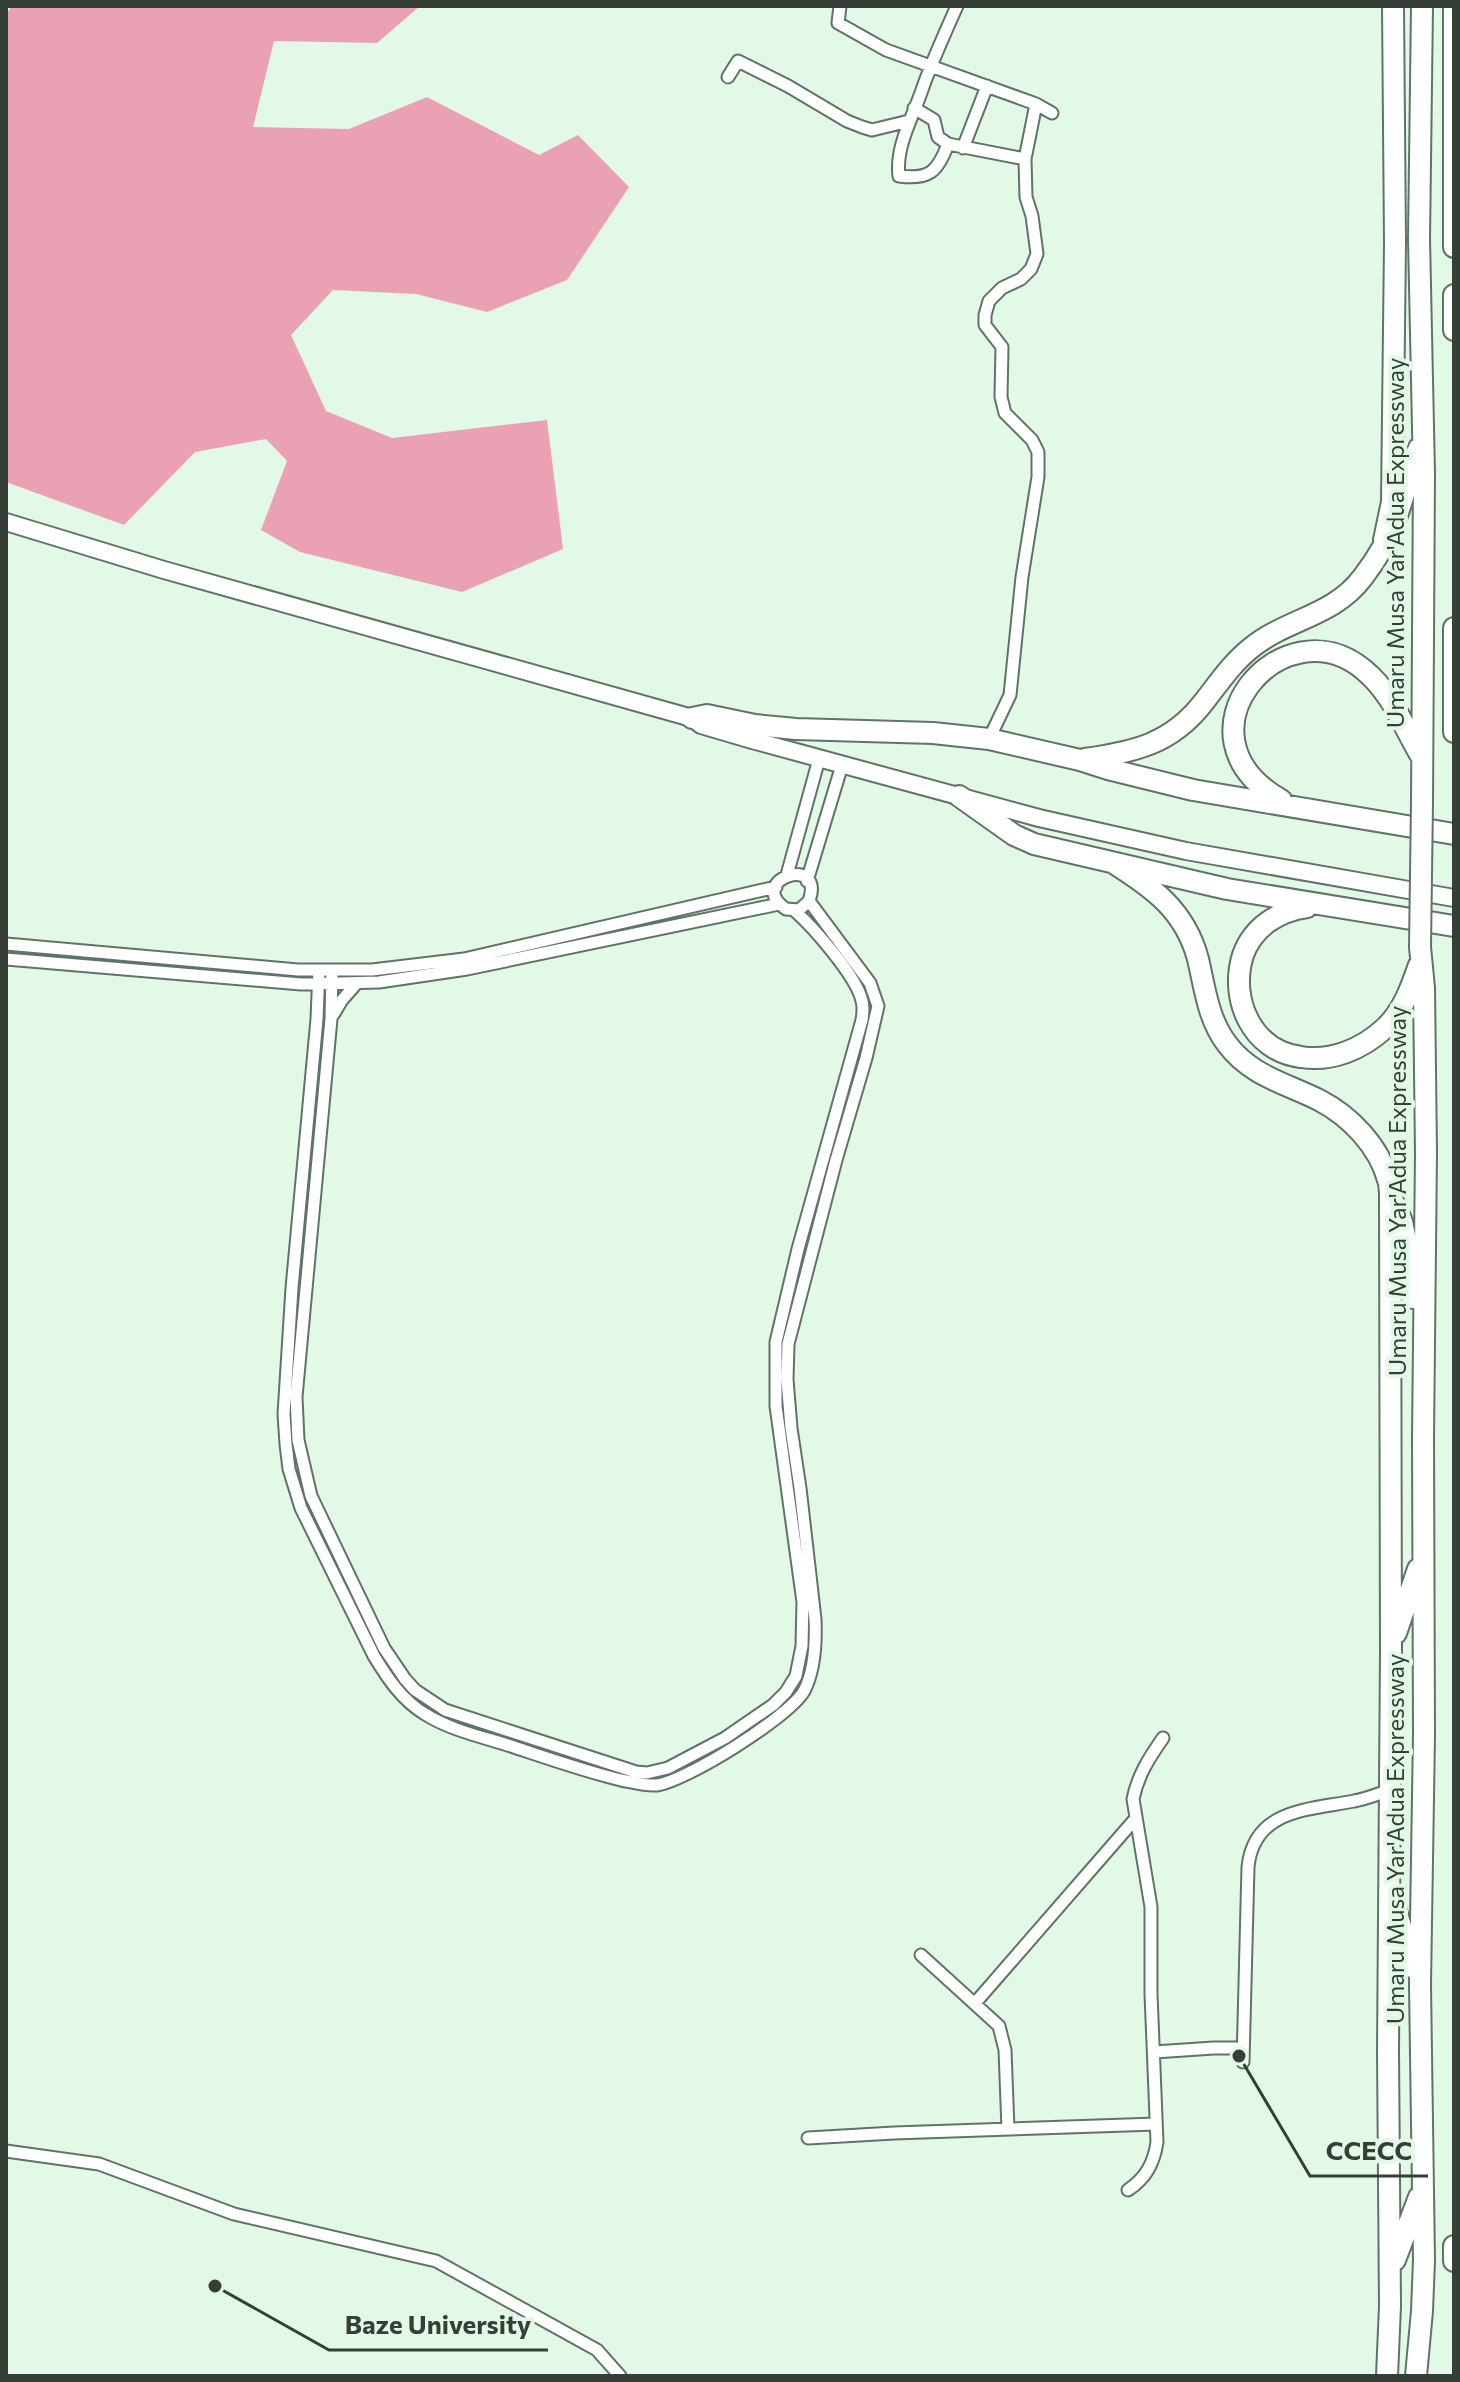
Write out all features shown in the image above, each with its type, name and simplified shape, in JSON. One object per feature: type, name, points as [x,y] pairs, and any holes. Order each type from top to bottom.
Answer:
[{"type":"highway","name":"Umaru Musa Yar'Adua Expressway","points":[[1384,540],[1392,502],[1393,6]]},
{"type":"highway","name":"Umaru Musa Yar'Adua Expressway","points":[[1416,2376],[1422,2311],[1424,2186],[1420,1985],[1424,1734],[1425,1065],[1424,988],[1420,954],[1423,760],[1422,6]]},
{"type":"highway","points":[[1454,6],[1454,247]]},
{"type":"highway","points":[[1394,96],[1420,173]]},
{"type":"highway","points":[[1454,295],[1454,330]]},
{"type":"highway","points":[[1080,760],[1149,746],[1178,729],[1250,648],[1336,604],[1353,590],[1376,559],[1396,520],[1410,470],[1423,441]]},
{"type":"highway","points":[[1454,628],[1454,732]]},
{"type":"highway","points":[[1291,806],[1252,778],[1237,752],[1234,738],[1237,709],[1247,686],[1268,665],[1281,658],[1323,653],[1336,655],[1361,668],[1391,700],[1423,760]]},
{"type":"highway","points":[[692,718],[707,715],[755,725],[796,729],[933,733],[989,739],[1193,790],[1454,834]]},
{"type":"highway","points":[[959,796],[1014,835],[1034,844],[1227,889],[1454,926]]},
{"type":"highway","points":[[1112,862],[1152,888],[1179,918],[1194,946],[1212,1016],[1228,1046],[1263,1076],[1319,1100],[1348,1119],[1375,1152],[1390,1184],[1390,1192],[1403,1225],[1415,1326],[1423,1350]]},
{"type":"highway","points":[[1317,905],[1286,912],[1265,922],[1246,947],[1240,966],[1240,1002],[1246,1017],[1256,1032],[1284,1052],[1298,1057],[1331,1057],[1369,1041],[1400,1010],[1409,994],[1420,954]]},
{"type":"highway","name":"Umaru Musa Yar'Adua Expressway","points":[[1387,2376],[1390,2273],[1390,1192]]},
{"type":"highway","points":[[1391,1651],[1423,1553]]},
{"type":"highway","points":[[1389,1889],[1420,1985]]},
{"type":"highway","points":[[1390,2273],[1424,2186]]},
{"type":"highway","points":[[1454,2246],[1454,2261]]},
{"type":"main road","points":[[6,522],[692,718],[701,725],[819,759],[1039,818],[1186,851],[1454,898]]},
{"type":"street","points":[[840,6],[838,23],[886,50],[1036,104],[1052,113]]},
{"type":"street","points":[[948,144],[935,171],[899,176],[899,156],[909,121],[957,6]]},
{"type":"street","points":[[728,77],[738,61],[862,127],[883,129],[909,121]]},
{"type":"street","points":[[963,148],[987,86]]},
{"type":"street","points":[[989,739],[1010,695],[1022,577],[1038,477],[1038,452],[1032,440],[1005,413],[1001,397],[1002,347],[985,325],[985,315],[989,301],[1002,288],[1021,279],[1031,269],[1037,254],[1026,197],[1025,159],[1036,104]]},
{"type":"street","points":[[914,108],[934,120],[938,137],[948,144],[1025,159]]},
{"type":"street","points":[[787,875],[819,759]]},
{"type":"street","points":[[807,881],[842,765]]},
{"type":"street","points":[[787,875],[800,875],[807,881],[812,893],[803,908],[795,911],[779,904],[775,896],[780,880],[787,875]]},
{"type":"street","points":[[6,944],[236,966],[372,970],[464,959],[776,887]]},
{"type":"street","points":[[319,970],[284,1414],[289,1469],[301,1508],[388,1679],[413,1706],[442,1723],[597,1774],[657,1785],[692,1772],[782,1713],[803,1692],[812,1664],[815,1619],[791,1428],[787,1361],[790,1333],[878,1006],[874,990],[863,972],[809,901]]},
{"type":"street","points":[[6,959],[301,984],[356,984],[467,969],[779,904]]},
{"type":"street","points":[[332,970],[331,1019],[296,1397],[302,1464],[317,1510],[384,1648],[415,1690],[445,1710],[600,1762],[647,1773],[668,1768],[699,1754],[773,1705],[792,1684],[799,1662],[803,1602],[774,1381],[777,1330],[864,1010],[859,991],[821,938],[795,911]]},
{"type":"street","points":[[656,916],[659,929]]},
{"type":"street","points":[[301,984],[313,993],[318,1007]]},
{"type":"street","points":[[331,1019],[356,984]]},
{"type":"street","points":[[852,1054],[866,1058]]},
{"type":"street","points":[[823,1155],[836,1160]]},
{"type":"street","points":[[798,1249],[811,1253]]},
{"type":"street","points":[[799,1662],[812,1664]]},
{"type":"street","points":[[1128,2190],[1153,2163],[1157,2142],[1151,1907],[1133,1799],[1143,1766],[1163,1738]]},
{"type":"street","points":[[1243,2062],[1248,1867],[1253,1844],[1278,1818],[1357,1801],[1390,1790]]},
{"type":"street","points":[[976,2002],[1136,1818]]},
{"type":"street","points":[[921,1955],[976,2002],[1002,2031],[1008,2129]]},
{"type":"street","points":[[1154,2052],[1242,2048]]},
{"type":"street","points":[[808,2138],[1156,2124]]},
{"type":"street","points":[[6,2151],[99,2164],[234,2214],[436,2261],[597,2350],[620,2376]]},
{"type":"shaded area","points":[[12,6],[420,6],[377,43],[274,41],[253,127],[349,129],[427,97],[539,155],[578,135],[629,187],[567,280],[487,312],[416,294],[333,290],[291,335],[326,411],[392,438],[547,420],[563,549],[462,592],[300,552],[261,530],[287,461],[266,439],[195,452],[124,525],[6,482],[6,14]]},
{"type":"place","name":"CCECC","points":[[1239,2056]]},
{"type":"place","name":"Baze University","points":[[215,2286]]}]
